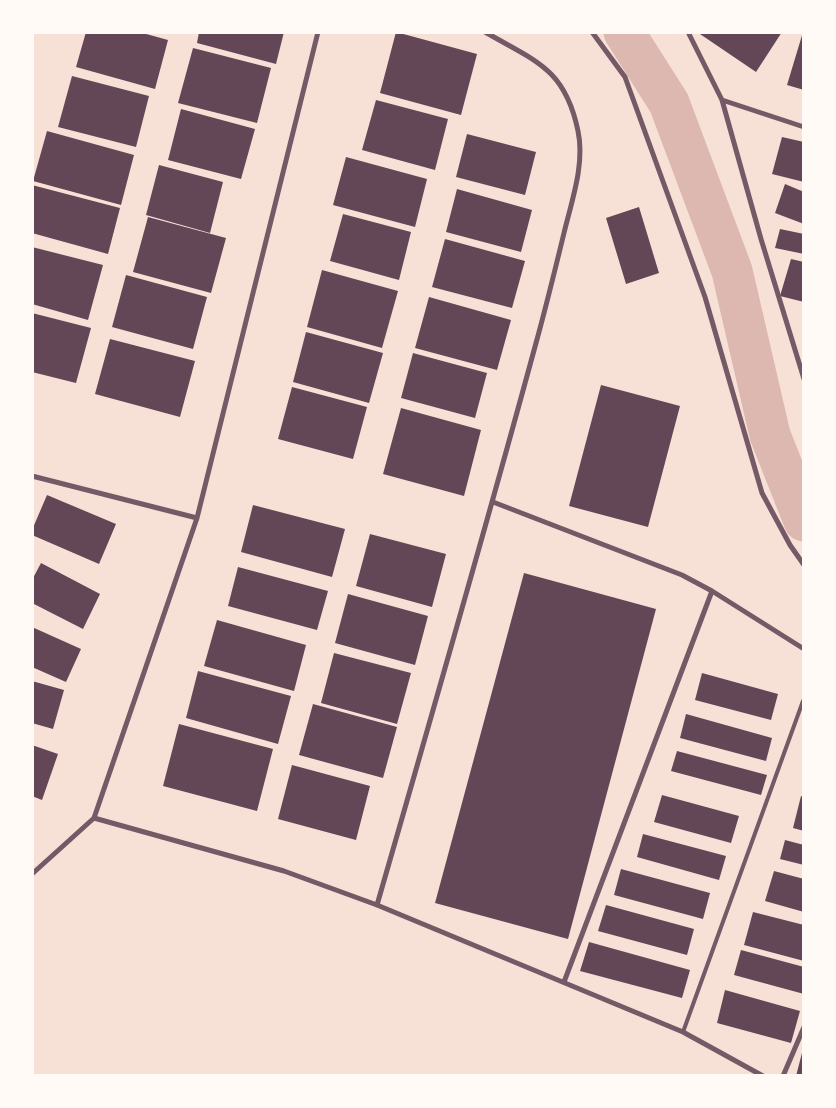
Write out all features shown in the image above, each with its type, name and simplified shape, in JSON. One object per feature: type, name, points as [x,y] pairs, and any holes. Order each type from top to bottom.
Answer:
[{"type":"street","points":[[32,874],[94,818],[196,518],[318,32]]},
{"type":"street","points":[[377,905],[493,502],[550,291],[573,198],[581,156],[578,132],[572,109],[557,79],[543,65],[484,32]]},
{"type":"street","points":[[592,32],[625,78],[705,297],[762,493],[790,545],[804,565]]},
{"type":"street","points":[[688,32],[722,100],[761,239],[804,379]]},
{"type":"street","points":[[722,100],[804,127]]},
{"type":"street","points":[[798,360],[804,362]]},
{"type":"street","points":[[32,476],[196,518]]},
{"type":"street","points":[[493,502],[682,574],[712,590],[804,650]]},
{"type":"street","points":[[564,982],[712,590]]},
{"type":"street","points":[[94,818],[284,871],[377,905],[683,1032],[763,1076]]},
{"type":"street","points":[[784,1076],[804,1027]]},
{"type":"lane","points":[[683,1032],[803,701]]},
{"type":"building","points":[[86,32],[139,32],[168,40],[155,89],[76,67]]},
{"type":"building","points":[[199,32],[284,32],[276,64],[197,43]]},
{"type":"building","points":[[396,32],[477,54],[461,115],[380,93]]},
{"type":"building","points":[[697,32],[782,32],[756,72]]},
{"type":"building","points":[[804,32],[804,90],[787,85]]},
{"type":"building","points":[[193,48],[271,68],[257,123],[178,103]]},
{"type":"building","points":[[72,76],[149,96],[136,147],[58,127]]},
{"type":"building","points":[[376,100],[448,119],[435,170],[362,150]]},
{"type":"building","points":[[181,109],[255,129],[241,179],[168,160]]},
{"type":"building","points":[[47,131],[134,155],[121,205],[33,181]]},
{"type":"building","points":[[467,134],[536,152],[525,195],[456,177]]},
{"type":"building","points":[[782,137],[804,142],[804,182],[772,174]]},
{"type":"building","points":[[346,157],[427,179],[415,227],[333,205]]},
{"type":"building","points":[[159,165],[223,182],[210,233],[146,215]]},
{"type":"building","points":[[785,184],[804,192],[804,224],[775,213]]},
{"type":"building","points":[[32,185],[120,208],[108,254],[32,233]]},
{"type":"building","points":[[457,189],[532,210],[521,252],[446,232]]},
{"type":"building","points":[[639,207],[659,273],[626,284],[606,218]]},
{"type":"building","points":[[343,214],[411,232],[399,280],[330,261]]},
{"type":"building","points":[[148,217],[226,238],[211,293],[133,272]]},
{"type":"building","points":[[780,229],[804,234],[804,254],[775,248]]},
{"type":"building","points":[[445,239],[525,261],[512,308],[432,287]]},
{"type":"building","points":[[32,247],[103,265],[88,320],[32,304]]},
{"type":"building","points":[[791,259],[804,262],[804,302],[780,296]]},
{"type":"building","points":[[322,270],[398,291],[382,348],[307,327]]},
{"type":"building","points":[[126,275],[207,297],[193,349],[112,327]]},
{"type":"building","points":[[429,297],[511,320],[497,370],[415,348]]},
{"type":"building","points":[[32,313],[91,328],[76,383],[32,372]]},
{"type":"building","points":[[306,332],[383,353],[369,403],[293,382]]},
{"type":"building","points":[[110,339],[195,361],[180,417],[95,394]]},
{"type":"building","points":[[413,353],[487,373],[475,418],[401,398]]},
{"type":"building","points":[[601,385],[680,406],[648,527],[569,506]]},
{"type":"building","points":[[292,387],[367,407],[353,459],[278,439]]},
{"type":"building","points":[[401,408],[481,430],[464,496],[383,474]]},
{"type":"building","points":[[47,495],[116,524],[99,564],[32,535],[32,530]]},
{"type":"building","points":[[253,505],[345,529],[332,577],[241,552]]},
{"type":"building","points":[[370,534],[446,554],[432,607],[356,586]]},
{"type":"building","points":[[41,563],[100,594],[83,629],[32,603],[32,580]]},
{"type":"building","points":[[238,567],[328,591],[317,630],[228,606]]},
{"type":"building","points":[[524,573],[656,609],[568,939],[435,903]]},
{"type":"building","points":[[348,594],[428,616],[415,665],[335,643]]},
{"type":"building","points":[[217,620],[306,645],[294,691],[204,666]]},
{"type":"building","points":[[32,627],[81,649],[66,682],[32,667]]},
{"type":"building","points":[[334,653],[411,673],[397,724],[321,703]]},
{"type":"building","points":[[198,671],[291,696],[278,744],[186,718]]},
{"type":"building","points":[[702,673],[778,694],[771,720],[695,700]]},
{"type":"building","points":[[32,681],[64,690],[53,729],[32,723]]},
{"type":"building","points":[[313,704],[397,727],[383,778],[299,755]]},
{"type":"building","points":[[686,714],[772,738],[766,761],[680,738]]},
{"type":"building","points":[[179,724],[273,749],[257,811],[163,786]]},
{"type":"building","points":[[32,745],[58,754],[42,800],[32,796]]},
{"type":"building","points":[[677,751],[767,775],[761,795],[671,771]]},
{"type":"building","points":[[292,765],[370,786],[356,840],[278,819]]},
{"type":"building","points":[[662,795],[739,816],[731,843],[654,822]]},
{"type":"building","points":[[801,796],[804,797],[804,831],[793,828]]},
{"type":"building","points":[[643,834],[726,856],[719,880],[637,857]]},
{"type":"building","points":[[785,840],[804,845],[804,865],[780,859]]},
{"type":"building","points":[[621,869],[710,893],[703,919],[614,895]]},
{"type":"building","points":[[774,871],[804,879],[804,912],[765,901]]},
{"type":"building","points":[[606,905],[694,929],[687,955],[598,931]]},
{"type":"building","points":[[753,912],[804,925],[804,961],[744,945]]},
{"type":"building","points":[[589,942],[690,970],[682,998],[580,971]]},
{"type":"building","points":[[741,950],[804,967],[804,994],[734,975]]},
{"type":"building","points":[[725,990],[800,1011],[791,1043],[717,1023]]},
{"type":"building","points":[[803,1049],[804,1076],[796,1076]]},
{"type":"waterway","points":[[624,32],[669,103],[732,271],[770,435],[804,521]]}]
